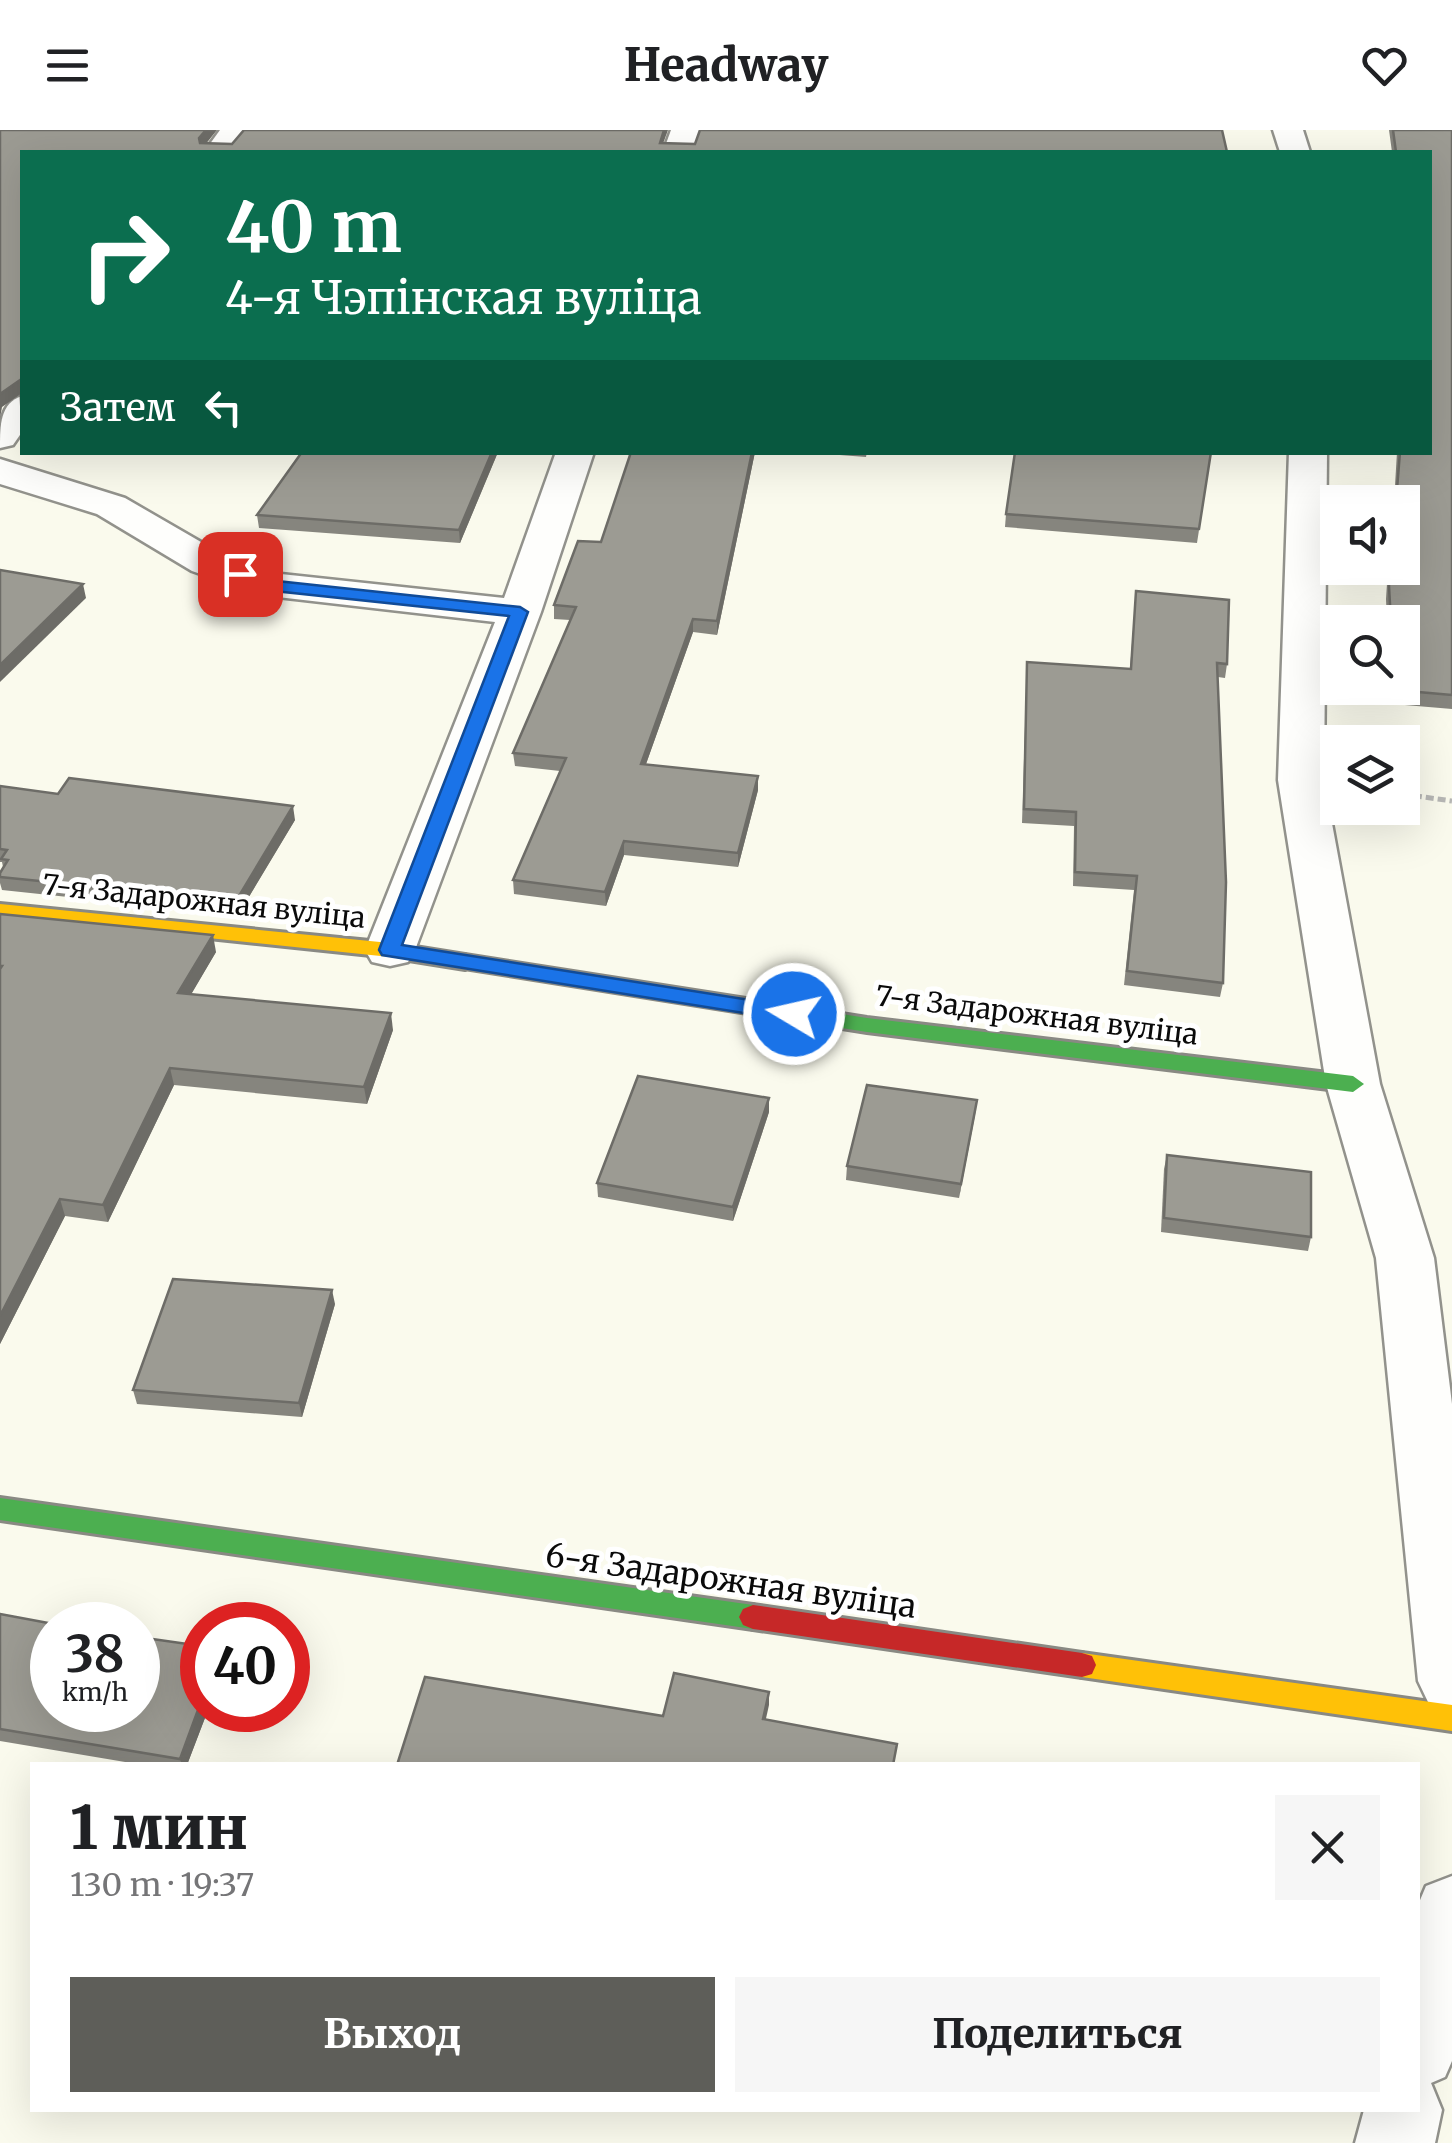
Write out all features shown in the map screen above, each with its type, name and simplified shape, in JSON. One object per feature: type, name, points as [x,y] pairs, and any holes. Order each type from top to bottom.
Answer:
[{"type":"street","points":[[221,150],[236,130]]},
{"type":"street","points":[[0,437],[20,411]]},
{"type":"street","points":[[390,950],[520,612],[574,455]]},
{"type":"street","points":[[1308,455],[1300,780],[1354,1084],[1405,1258],[1452,1680]]},
{"type":"street","points":[[0,472],[111,506],[206,562],[274,586],[520,612]]},
{"type":"street","name":"7-я Задарожная вуліца","points":[[0,910],[390,950],[867,1025],[1354,1084]]},
{"type":"street","name":"6-я Задарожная вуліца","points":[[0,1509],[1452,1718]]},
{"type":"street","points":[[1420,2042],[1452,1911]]},
{"type":"street","points":[[1394,2143],[1402,2112]]},
{"type":"path","points":[[1420,797],[1452,801]]},
{"type":"building","points":[[0,130],[206,130],[199,138],[200,143],[232,144],[244,130],[664,130],[660,143],[695,144],[700,130],[1222,130],[1227,150],[20,150],[20,380],[0,394]]},
{"type":"building","points":[[1393,130],[1452,130],[1452,695],[1420,692],[1420,605],[1390,605],[1389,586],[1420,585],[1420,485],[1397,485],[1400,455],[1432,455],[1432,150],[1396,150]]},
{"type":"building","points":[[300,455],[491,455],[459,530],[257,515]]},
{"type":"building","points":[[630,455],[751,455],[717,621],[693,619],[641,764],[758,776],[738,853],[624,841],[605,892],[513,880],[566,758],[513,753],[576,607],[554,605],[578,541],[601,542]]},
{"type":"building","points":[[1015,455],[1211,455],[1199,529],[1006,514]]},
{"type":"building","points":[[0,570],[83,584],[0,665]]},
{"type":"building","points":[[1136,591],[1229,600],[1227,664],[1217,663],[1226,882],[1223,983],[1127,971],[1137,876],[1075,872],[1076,812],[1024,809],[1027,662],[1131,669]]},
{"type":"building","points":[[69,778],[293,806],[236,901],[0,877],[8,860],[1,859],[7,850],[0,849],[0,786],[58,794]]},
{"type":"building","points":[[0,914],[213,935],[178,993],[391,1013],[364,1087],[170,1068],[103,1205],[60,1199],[0,1316]]},
{"type":"building","points":[[638,1076],[769,1098],[733,1207],[597,1183]]},
{"type":"building","points":[[867,1085],[977,1100],[961,1184],[847,1166]]},
{"type":"building","points":[[1167,1155],[1311,1172],[1311,1237],[1164,1218]]},
{"type":"building","points":[[173,1279],[332,1290],[299,1403],[133,1390]]},
{"type":"building","points":[[0,1614],[30,1620],[30,1732],[160,1732],[160,1640],[180,1643],[180,1732],[190,1732],[180,1759],[0,1729]]},
{"type":"building","points":[[674,1673],[769,1692],[763,1719],[897,1744],[894,1762],[398,1762],[425,1677],[663,1716]]},
{"type":"traffic: fast","points":[[465,962],[867,1025],[1353,1084]]},
{"type":"traffic: fast","points":[[0,1509],[753,1617]]},
{"type":"traffic: slow","points":[[0,910],[390,950],[465,962]]},
{"type":"traffic: slow","points":[[1082,1665],[1452,1718]]},
{"type":"traffic: jam","points":[[753,1617],[1082,1665]]},
{"type":"route","points":[[240,574],[274,586],[520,612],[390,950],[794,1014]]}]
